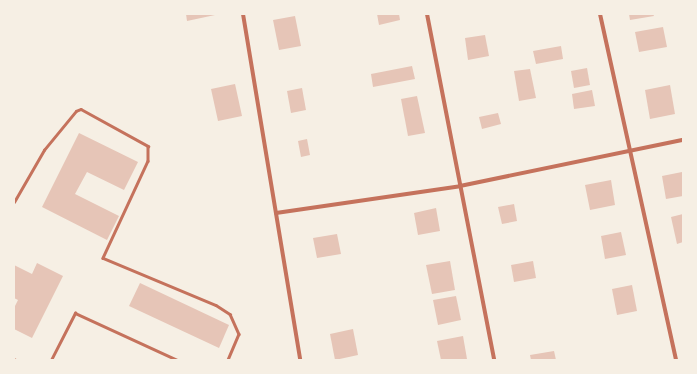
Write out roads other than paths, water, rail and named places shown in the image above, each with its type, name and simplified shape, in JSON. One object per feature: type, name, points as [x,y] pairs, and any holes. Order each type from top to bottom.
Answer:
[{"type":"street","points":[[243,14],[300,360]]},
{"type":"street","points":[[427,14],[494,360]]},
{"type":"street","points":[[600,14],[676,360]]},
{"type":"street","points":[[276,213],[460,186],[683,140]]},
{"type":"lane","points":[[14,202],[44,150],[76,111],[81,109],[148,146],[148,161],[103,258],[216,305],[230,314],[239,334],[228,360]]},
{"type":"lane","points":[[51,360],[75,313],[177,360]]}]
